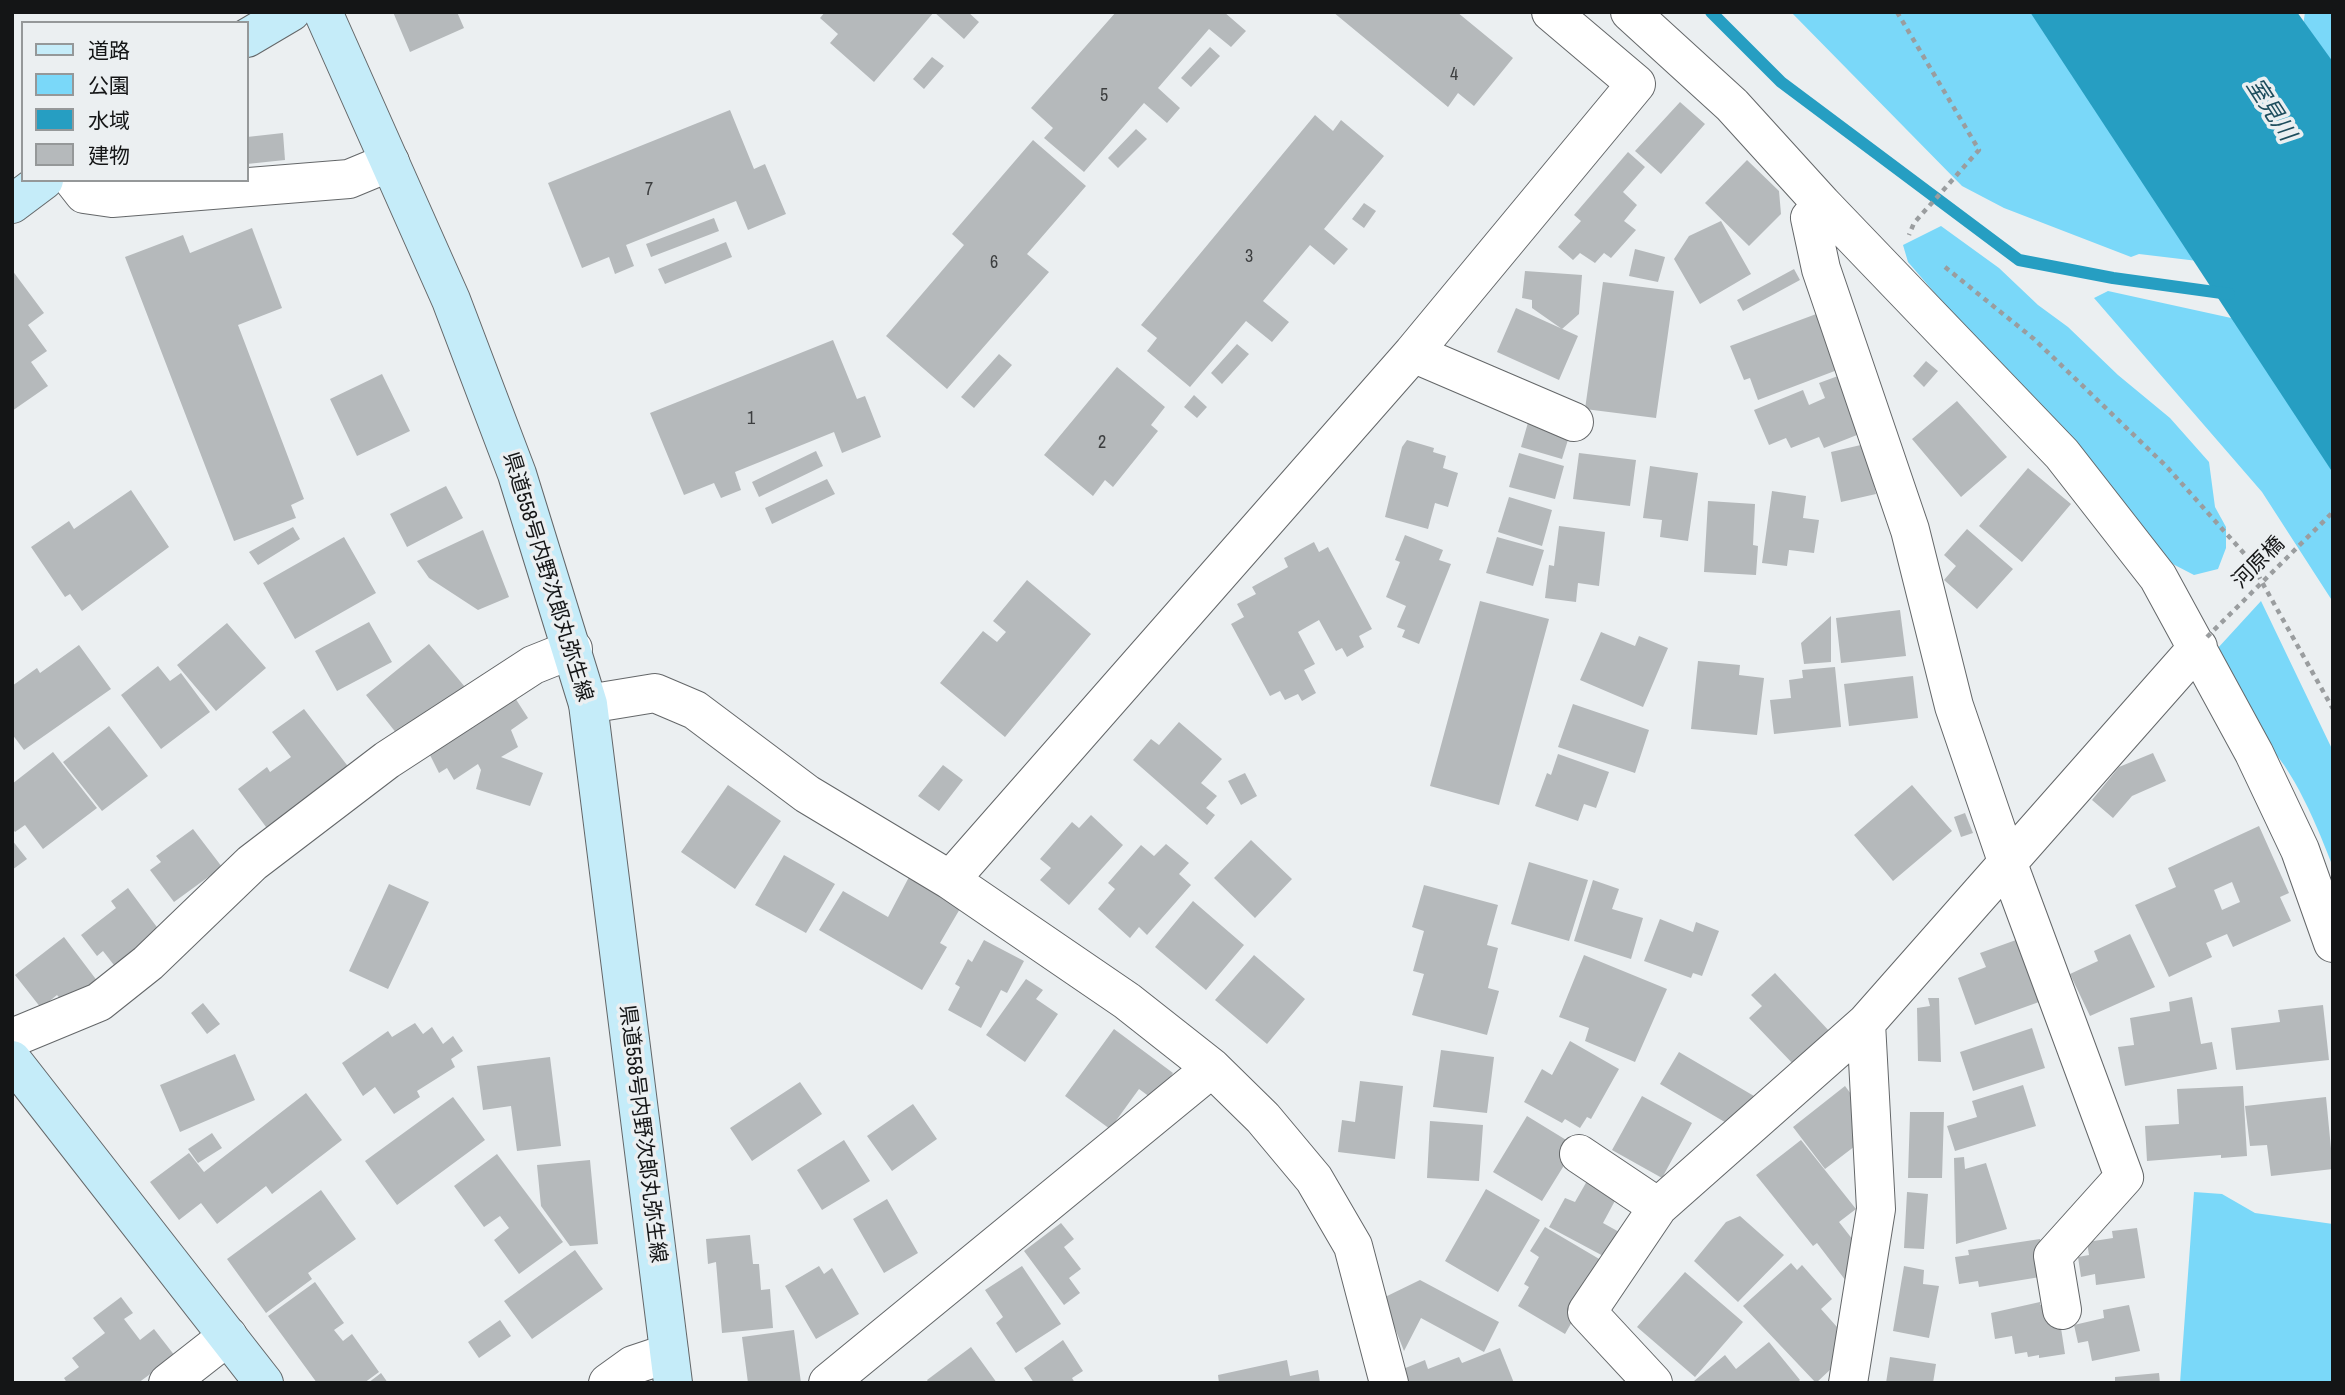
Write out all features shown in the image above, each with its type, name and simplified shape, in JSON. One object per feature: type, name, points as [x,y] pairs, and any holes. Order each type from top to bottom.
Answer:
[{"type":"main road","points":[[248,37],[291,12]]},
{"type":"main road","name":"県道558号内野次郎丸弥生線","points":[[323,12],[451,300],[517,474],[588,704],[671,1368]]},
{"type":"main road","points":[[12,204],[41,182]]},
{"type":"main road","points":[[12,1060],[264,1383]]},
{"type":"street","points":[[950,880],[1413,353],[1636,84],[1551,12]]},
{"type":"street","points":[[1630,12],[1732,105],[1822,204],[2062,454],[2158,577],[2202,642],[2300,850],[2333,943]]},
{"type":"street","points":[[75,182],[84,194],[112,198],[349,179],[390,162]]},
{"type":"street","points":[[1822,204],[1810,218],[1821,269],[1910,530],[1954,706],[2007,861],[2124,1177],[2053,1256],[2062,1310]]},
{"type":"street","points":[[1413,353],[1574,422]]},
{"type":"street","points":[[1653,1383],[1587,1312],[1658,1208],[1866,1023],[2202,642]]},
{"type":"street","points":[[12,1038],[99,1002],[148,963],[252,863],[387,760],[533,664],[573,649]]},
{"type":"street","points":[[588,704],[655,693],[695,710],[807,794],[950,880],[1127,1001],[1212,1068],[1263,1118],[1314,1179],[1353,1246],[1390,1383]]},
{"type":"street","points":[[1848,1383],[1876,1209],[1866,1023]]},
{"type":"street","points":[[828,1383],[1212,1068]]},
{"type":"street","points":[[1579,1154],[1658,1208]]},
{"type":"street","points":[[168,1383],[228,1336]]},
{"type":"street","points":[[608,1383],[633,1365],[671,1368]]},
{"type":"path","points":[[1897,12],[1979,150],[1914,223],[1907,237],[1918,246]]},
{"type":"path","points":[[1939,262],[2043,348],[2167,467],[2249,559],[2333,709]]},
{"type":"path","name":"河原橋","points":[[2202,642],[2333,512]]},
{"type":"green space","points":[[1791,12],[2056,12],[2223,264],[2139,254],[2131,257],[2004,208],[1962,186]]},
{"type":"green space","points":[[2305,12],[2333,12],[2333,97],[2300,47]]},
{"type":"green space","points":[[1941,226],[1999,268],[2038,305],[2068,327],[2118,375],[2170,418],[2209,462],[2215,507],[2226,527],[2226,548],[2218,569],[2194,575],[2165,560],[1908,262],[1903,245]]},
{"type":"green space","points":[[2108,291],[2254,323],[2333,445],[2333,602],[2262,492],[2094,298]]},
{"type":"green space","points":[[2261,601],[2333,751],[2333,867],[2304,800],[2284,766],[2263,742],[2217,649]]},
{"type":"green space","points":[[2194,1192],[2222,1194],[2255,1213],[2333,1224],[2333,1383],[2180,1383]]},
{"type":"water","name":"室見川","points":[[2030,12],[2297,12],[2333,62],[2333,473]]},
{"type":"building","points":[[393,12],[457,12],[464,28],[410,52]]},
{"type":"building","points":[[825,12],[934,12],[874,82],[830,43],[838,34],[820,18]]},
{"type":"building","points":[[934,12],[968,12],[979,22],[964,39]]},
{"type":"building","points":[[1116,12],[1224,12],[1246,31],[1231,47],[1209,29],[1158,88],[1180,108],[1167,123],[1144,103],[1084,172],[1044,138],[1053,128],[1031,108]]},
{"type":"building","points":[[1333,12],[1457,12],[1513,58],[1474,106],[1458,93],[1448,107]]},
{"type":"building","points":[[1210,47],[1220,56],[1191,87],[1181,78]]},
{"type":"building","points":[[932,57],[944,66],[924,89],[913,79]]},
{"type":"building","points":[[1680,102],[1705,124],[1661,174],[1635,151]]},
{"type":"building","points":[[730,110],[754,169],[765,164],[786,214],[748,230],[736,201],[626,245],[634,266],[615,274],[609,257],[582,268],[548,183]]},
{"type":"building","points":[[1315,115],[1333,131],[1341,120],[1384,156],[1324,229],[1348,249],[1334,265],[1310,245],[1263,301],[1289,322],[1272,342],[1246,321],[1190,387],[1147,351],[1157,338],[1141,325]]},
{"type":"building","points":[[1136,129],[1147,139],[1118,168],[1108,158]]},
{"type":"building","points":[[283,133],[285,160],[248,164],[248,137]]},
{"type":"building","points":[[1033,140],[1086,186],[1027,254],[1049,272],[947,389],[886,336],[964,245],[952,234]]},
{"type":"building","points":[[1628,152],[1645,167],[1623,192],[1637,205],[1624,221],[1636,230],[1611,258],[1604,253],[1595,263],[1580,253],[1573,260],[1558,247],[1581,221],[1574,215]]},
{"type":"building","points":[[1747,160],[1779,191],[1781,214],[1749,246],[1705,203]]},
{"type":"building","points":[[1364,203],[1376,211],[1364,228],[1352,219]]},
{"type":"building","points":[[714,218],[719,231],[651,257],[646,244]]},
{"type":"building","points":[[1721,221],[1751,274],[1700,304],[1674,259],[1689,236]]},
{"type":"building","points":[[252,228],[282,308],[238,325],[304,499],[291,505],[296,518],[234,541],[125,257],[183,235],[190,253]]},
{"type":"building","points":[[726,242],[732,257],[665,284],[658,269]]},
{"type":"building","points":[[1635,249],[1665,257],[1658,282],[1629,276]]},
{"type":"building","points":[[1794,269],[1800,280],[1743,311],[1737,300]]},
{"type":"building","points":[[12,270],[44,313],[28,325],[47,351],[31,362],[48,386],[12,411]]},
{"type":"building","points":[[1525,271],[1582,275],[1579,314],[1562,329],[1532,308],[1532,300],[1522,298]]},
{"type":"building","points":[[1603,282],[1674,291],[1656,418],[1585,409]]},
{"type":"building","points":[[1516,308],[1578,336],[1559,380],[1497,352]]},
{"type":"building","points":[[1819,313],[1840,369],[1758,400],[1750,378],[1744,380],[1730,346]]},
{"type":"building","points":[[833,340],[857,399],[865,396],[881,437],[842,453],[834,432],[735,472],[741,490],[721,498],[714,483],[684,495],[650,413]]},
{"type":"building","points":[[1237,344],[1249,354],[1222,384],[1211,373]]},
{"type":"building","points":[[999,354],[1012,365],[974,408],[961,397]]},
{"type":"building","points":[[1926,361],[1938,371],[1924,387],[1913,376]]},
{"type":"building","points":[[1117,367],[1165,407],[1151,425],[1158,431],[1113,487],[1105,480],[1093,496],[1044,455]]},
{"type":"building","points":[[382,374],[410,431],[357,456],[330,399]]},
{"type":"building","points":[[1838,376],[1862,433],[1824,448],[1819,437],[1791,448],[1786,438],[1769,445],[1754,410],[1803,390],[1809,405],[1825,398],[1819,383]]},
{"type":"building","points":[[1194,395],[1207,407],[1197,418],[1184,407]]},
{"type":"building","points":[[1957,401],[2007,457],[1961,497],[1912,439]]},
{"type":"building","points":[[1531,412],[1573,424],[1562,459],[1521,447]]},
{"type":"building","points":[[1407,440],[1434,448],[1433,452],[1446,456],[1443,468],[1458,473],[1448,507],[1435,503],[1428,529],[1385,517],[1402,447]]},
{"type":"building","points":[[1865,444],[1876,494],[1841,502],[1831,452]]},
{"type":"building","points":[[816,451],[823,466],[759,497],[752,482]]},
{"type":"building","points":[[1519,453],[1564,466],[1555,499],[1509,487]]},
{"type":"building","points":[[1579,453],[1636,460],[1630,506],[1573,499]]},
{"type":"building","points":[[1650,466],[1698,473],[1688,541],[1660,537],[1662,520],[1643,518]]},
{"type":"building","points":[[2028,468],[2071,504],[2022,562],[1979,526]]},
{"type":"building","points":[[827,479],[835,494],[772,524],[765,508]]},
{"type":"building","points":[[446,486],[463,518],[407,547],[390,514]]},
{"type":"building","points":[[131,490],[169,547],[82,611],[70,594],[65,597],[31,547],[69,521],[74,529]]},
{"type":"building","points":[[1772,491],[1806,496],[1803,518],[1819,520],[1814,553],[1789,550],[1787,566],[1762,563]]},
{"type":"building","points":[[1509,497],[1552,510],[1542,546],[1498,532]]},
{"type":"building","points":[[1708,501],[1755,504],[1753,545],[1758,546],[1756,575],[1704,572]]},
{"type":"building","points":[[1559,526],[1605,532],[1599,586],[1578,583],[1576,602],[1545,598],[1549,565],[1554,566]]},
{"type":"building","points":[[293,527],[300,539],[258,565],[249,552]]},
{"type":"building","points":[[1967,529],[2013,569],[1977,609],[1944,580],[1956,566],[1944,555]]},
{"type":"building","points":[[483,530],[509,597],[478,610],[429,578],[417,561]]},
{"type":"building","points":[[1405,535],[1443,550],[1439,560],[1451,564],[1419,644],[1402,637],[1405,630],[1397,627],[1406,606],[1386,597],[1400,562],[1395,560]]},
{"type":"building","points":[[344,537],[376,593],[295,639],[263,583]]},
{"type":"building","points":[[1497,537],[1544,550],[1533,586],[1486,573]]},
{"type":"building","points":[[1314,542],[1319,552],[1328,547],[1372,629],[1359,636],[1364,647],[1347,657],[1342,648],[1336,651],[1319,620],[1298,632],[1315,664],[1304,670],[1316,693],[1302,701],[1298,694],[1285,700],[1280,691],[1270,696],[1231,624],[1244,617],[1237,604],[1256,594],[1252,587],[1288,567],[1284,558]]},
{"type":"building","points":[[1027,580],[1091,634],[1005,737],[940,683],[983,631],[997,642],[1006,632],[993,621]]},
{"type":"building","points":[[1480,601],[1549,619],[1499,805],[1430,786]]},
{"type":"building","points":[[1900,610],[1906,656],[1841,663],[1836,618]]},
{"type":"building","points":[[1831,616],[1831,662],[1804,664],[1801,643]]},
{"type":"building","points":[[369,622],[392,662],[337,691],[315,651]]},
{"type":"building","points":[[227,623],[266,668],[216,711],[177,665]]},
{"type":"building","points":[[1601,632],[1635,646],[1639,636],[1668,648],[1643,707],[1580,680]]},
{"type":"building","points":[[429,644],[465,687],[401,739],[366,695]]},
{"type":"building","points":[[79,645],[111,689],[24,750],[12,734],[12,686],[37,668],[40,673]]},
{"type":"building","points":[[1698,661],[1740,665],[1739,675],[1764,678],[1757,735],[1691,729]]},
{"type":"building","points":[[158,666],[170,681],[181,673],[210,712],[161,749],[121,695]]},
{"type":"building","points":[[1835,667],[1841,727],[1774,734],[1770,700],[1791,698],[1789,680],[1803,678],[1802,670]]},
{"type":"building","points":[[1913,676],[1918,718],[1849,726],[1844,684]]},
{"type":"building","points":[[508,687],[528,718],[511,730],[518,747],[501,757],[543,773],[530,806],[476,789],[481,770],[478,764],[454,780],[447,768],[439,773],[425,745]]},
{"type":"building","points":[[1573,704],[1649,730],[1635,773],[1558,747]]},
{"type":"building","points":[[304,709],[350,769],[269,831],[238,789],[267,767],[270,772],[291,757],[272,732]]},
{"type":"building","points":[[1179,722],[1222,759],[1201,783],[1217,796],[1206,808],[1215,815],[1207,825],[1133,760],[1151,739],[1159,745]]},
{"type":"building","points":[[109,726],[148,776],[102,811],[63,762]]},
{"type":"building","points":[[53,752],[97,808],[43,849],[25,825],[15,832],[12,828],[12,784]]},
{"type":"building","points":[[2153,753],[2166,781],[2132,796],[2113,818],[2092,800],[2119,767]]},
{"type":"building","points":[[1558,754],[1609,772],[1596,808],[1584,804],[1578,821],[1535,806],[1547,773],[1551,775]]},
{"type":"building","points":[[943,765],[963,780],[939,811],[918,796]]},
{"type":"building","points":[[1245,773],[1257,796],[1241,805],[1228,781]]},
{"type":"building","points":[[728,785],[781,821],[735,889],[681,852]]},
{"type":"building","points":[[1912,785],[1952,831],[1893,881],[1854,835]]},
{"type":"building","points":[[1965,813],[1973,833],[1961,837],[1954,817]]},
{"type":"building","points":[[1091,815],[1123,845],[1069,905],[1040,880],[1051,868],[1040,859],[1072,822],[1079,828]]},
{"type":"building","points":[[2259,826],[2289,893],[2280,897],[2291,921],[2233,947],[2227,934],[2206,943],[2212,957],[2169,977],[2135,905],[2176,887],[2168,868]],"holes":[[[2232,882],[2240,902],[2222,910],[2214,890]]]},
{"type":"building","points":[[193,829],[222,867],[174,902],[150,870],[161,862],[156,856]]},
{"type":"building","points":[[12,840],[27,859],[12,870]]},
{"type":"building","points":[[1251,840],[1292,879],[1255,918],[1214,878]]},
{"type":"building","points":[[1166,844],[1189,863],[1179,874],[1191,885],[1147,935],[1139,927],[1130,938],[1098,909],[1115,889],[1108,883],[1141,845],[1154,856]]},
{"type":"building","points":[[784,855],[835,884],[806,933],[755,905]]},
{"type":"building","points":[[1529,862],[1588,880],[1569,941],[1511,924]]},
{"type":"building","points":[[909,877],[961,907],[940,943],[947,947],[922,990],[819,930],[843,891],[888,917]]},
{"type":"building","points":[[1593,880],[1619,889],[1612,909],[1643,918],[1631,959],[1574,941]]},
{"type":"building","points":[[389,884],[429,902],[388,989],[349,971]]},
{"type":"building","points":[[1424,885],[1498,905],[1487,945],[1498,948],[1488,988],[1499,991],[1487,1035],[1412,1015],[1424,974],[1413,971],[1424,931],[1412,927]]},
{"type":"building","points":[[128,888],[162,934],[117,969],[103,951],[97,956],[81,935],[116,908],[111,901]]},
{"type":"building","points":[[1193,901],[1244,945],[1206,990],[1155,947]]},
{"type":"building","points":[[1660,919],[1693,932],[1696,922],[1719,931],[1702,976],[1693,973],[1691,978],[1644,961]]},
{"type":"building","points":[[2130,934],[2155,987],[2090,1016],[2070,974],[2098,961],[2094,951]]},
{"type":"building","points":[[64,937],[98,982],[67,1007],[57,995],[41,1008],[15,975]]},
{"type":"building","points":[[984,940],[1024,961],[1007,993],[1001,990],[981,1028],[948,1010],[960,987],[955,984],[968,959],[972,962]]},
{"type":"building","points":[[2016,940],[2039,1002],[1975,1025],[1958,978],[1986,967],[1980,953]]},
{"type":"building","points":[[1254,955],[1305,999],[1267,1044],[1215,1000]]},
{"type":"building","points":[[1584,955],[1667,989],[1635,1062],[1585,1041],[1589,1028],[1559,1017]]},
{"type":"building","points":[[1775,973],[1831,1033],[1795,1066],[1749,1018],[1762,1006],[1751,995]]},
{"type":"building","points":[[1026,979],[1043,990],[1036,999],[1058,1014],[1025,1062],[986,1035]]},
{"type":"building","points":[[2192,997],[2201,1044],[2212,1042],[2217,1069],[2125,1086],[2118,1047],[2134,1045],[2130,1018],[2170,1011],[2169,1002]]},
{"type":"building","points":[[1928,998],[1939,998],[1941,1062],[1918,1061],[1917,1008],[1930,1006]]},
{"type":"building","points":[[203,1003],[220,1024],[207,1034],[191,1013]]},
{"type":"building","points":[[2323,1005],[2329,1060],[2236,1070],[2231,1028],[2280,1022],[2278,1010]]},
{"type":"building","points":[[415,1023],[423,1034],[432,1027],[443,1044],[453,1036],[463,1051],[451,1059],[455,1067],[417,1091],[420,1097],[394,1114],[375,1087],[363,1096],[342,1063],[388,1031],[392,1037]]},
{"type":"building","points":[[2032,1028],[2045,1068],[1973,1091],[1960,1052]]},
{"type":"building","points":[[1114,1029],[1173,1073],[1154,1100],[1139,1089],[1110,1129],[1065,1096]]},
{"type":"building","points":[[1570,1041],[1619,1069],[1591,1119],[1587,1117],[1580,1128],[1565,1119],[1562,1123],[1524,1102],[1542,1069],[1552,1075]]},
{"type":"building","points":[[1441,1050],[1494,1057],[1487,1113],[1433,1107]]},
{"type":"building","points":[[1679,1052],[1754,1096],[1735,1128],[1660,1084]]},
{"type":"building","points":[[235,1054],[255,1100],[180,1132],[160,1085]]},
{"type":"building","points":[[550,1057],[561,1146],[517,1151],[511,1106],[483,1110],[477,1066]]},
{"type":"building","points":[[1360,1081],[1403,1086],[1395,1159],[1338,1152],[1342,1120],[1355,1122]]},
{"type":"building","points":[[800,1082],[822,1114],[752,1161],[730,1128]]},
{"type":"building","points":[[2023,1085],[2036,1126],[1955,1151],[1947,1126],[1977,1117],[1972,1101]]},
{"type":"building","points":[[1845,1086],[1860,1106],[1859,1143],[1825,1169],[1793,1127]]},
{"type":"building","points":[[2243,1086],[2247,1156],[2221,1158],[2221,1155],[2147,1161],[2145,1126],[2179,1124],[2177,1089]]},
{"type":"building","points":[[306,1093],[342,1140],[272,1194],[266,1186],[217,1224],[201,1203],[179,1220],[150,1182],[189,1153],[204,1172]]},
{"type":"building","points":[[1642,1096],[1692,1123],[1662,1178],[1612,1150]]},
{"type":"building","points":[[453,1097],[485,1140],[397,1205],[365,1161]]},
{"type":"building","points":[[2326,1097],[2333,1169],[2271,1176],[2267,1145],[2250,1146],[2245,1106]]},
{"type":"building","points":[[913,1104],[937,1139],[892,1171],[867,1136]]},
{"type":"building","points":[[1910,1112],[1944,1112],[1942,1178],[1908,1178]]},
{"type":"building","points":[[1527,1116],[1576,1146],[1542,1201],[1493,1172]]},
{"type":"building","points":[[1430,1121],[1483,1125],[1479,1181],[1427,1178]]},
{"type":"building","points":[[212,1133],[222,1148],[198,1163],[188,1149]]},
{"type":"building","points":[[844,1140],[870,1181],[822,1210],[797,1170]]},
{"type":"building","points":[[1801,1140],[1856,1209],[1839,1222],[1853,1240],[1846,1281],[1817,1243],[1813,1246],[1756,1175]]},
{"type":"building","points":[[497,1154],[563,1242],[519,1274],[494,1240],[509,1228],[500,1216],[484,1227],[454,1186]]},
{"type":"building","points":[[1964,1157],[1965,1169],[1986,1163],[2007,1229],[1956,1244],[1954,1158]]},
{"type":"building","points":[[590,1160],[598,1244],[570,1246],[541,1206],[537,1165]]},
{"type":"building","points":[[1587,1181],[1617,1197],[1603,1223],[1621,1233],[1607,1258],[1549,1227],[1565,1198],[1575,1202]]},
{"type":"building","points":[[1486,1189],[1540,1220],[1498,1292],[1445,1261]]},
{"type":"building","points":[[321,1190],[356,1239],[308,1273],[312,1279],[266,1313],[227,1259]]},
{"type":"building","points":[[1907,1192],[1928,1194],[1924,1249],[1904,1248]]},
{"type":"building","points":[[887,1199],[918,1253],[884,1273],[853,1219]]},
{"type":"building","points":[[1740,1216],[1784,1255],[1738,1302],[1694,1261],[1726,1222]]},
{"type":"building","points":[[1061,1223],[1074,1239],[1064,1247],[1081,1269],[1069,1278],[1080,1293],[1064,1305],[1024,1251]]},
{"type":"building","points":[[1545,1227],[1606,1263],[1565,1334],[1518,1306],[1529,1287],[1524,1284],[1539,1257],[1530,1251]]},
{"type":"building","points":[[2137,1228],[2145,1278],[2096,1285],[2095,1274],[2081,1277],[2078,1257],[2089,1255],[2087,1242],[2113,1238],[2112,1231]]},
{"type":"building","points":[[750,1235],[753,1264],[759,1264],[761,1290],[770,1289],[773,1328],[722,1333],[716,1262],[708,1264],[706,1239]]},
{"type":"building","points":[[2040,1239],[2046,1276],[1979,1287],[1978,1281],[1959,1284],[1955,1257],[1969,1255],[1968,1250]]},
{"type":"building","points":[[575,1250],[603,1289],[532,1339],[504,1301]]},
{"type":"building","points":[[1791,1263],[1797,1270],[1802,1265],[1832,1299],[1821,1309],[1837,1327],[1832,1368],[1816,1383],[1743,1306]]},
{"type":"building","points":[[819,1266],[824,1274],[832,1268],[859,1314],[816,1339],[785,1286]]},
{"type":"building","points":[[1022,1266],[1061,1324],[1016,1353],[996,1323],[1003,1317],[985,1290]]},
{"type":"building","points":[[1904,1266],[1924,1270],[1923,1284],[1939,1286],[1929,1338],[1893,1331]]},
{"type":"building","points":[[1685,1272],[1743,1322],[1695,1377],[1637,1327]]},
{"type":"building","points":[[1420,1280],[1499,1322],[1484,1352],[1421,1318],[1404,1351],[1383,1298]]},
{"type":"building","points":[[315,1282],[344,1323],[334,1330],[343,1341],[352,1334],[379,1372],[364,1383],[317,1383],[268,1316]]},
{"type":"building","points":[[121,1297],[133,1313],[124,1319],[140,1340],[154,1329],[175,1356],[138,1383],[67,1383],[64,1378],[79,1367],[72,1358],[105,1333],[93,1318]]},
{"type":"building","points":[[2040,1302],[2040,1305],[2057,1302],[2065,1354],[2028,1357],[2027,1352],[2015,1354],[2012,1336],[1995,1339],[1991,1313]]},
{"type":"building","points":[[2129,1305],[2140,1351],[2092,1361],[2088,1341],[2078,1343],[2074,1325],[2104,1318],[2103,1310]]},
{"type":"building","points":[[500,1320],[511,1336],[479,1358],[468,1342]]},
{"type":"building","points":[[794,1330],[801,1383],[748,1383],[742,1337]]},
{"type":"building","points":[[1063,1340],[1083,1371],[1072,1378],[1075,1383],[1034,1383],[1024,1368]]},
{"type":"building","points":[[1769,1342],[1800,1380],[1797,1383],[1694,1381],[1725,1355],[1736,1369]]},
{"type":"building","points":[[971,1347],[997,1383],[929,1383],[927,1380]]},
{"type":"building","points":[[1500,1348],[1514,1383],[1408,1383],[1403,1369],[1425,1360],[1428,1369],[1459,1357],[1462,1363]]},
{"type":"building","points":[[1890,1357],[1936,1364],[1933,1383],[1886,1383]]},
{"type":"building","points":[[1287,1360],[1290,1376],[1318,1370],[1320,1383],[1219,1383],[1218,1375]]},
{"type":"building","points":[[381,1373],[388,1383],[368,1383]]},
{"type":"building","points":[[2159,1373],[2160,1383],[2115,1383],[2115,1377]]},
{"type":"waterway","points":[[1711,12],[1781,82],[2019,260],[2113,278],[2229,294]]}]
